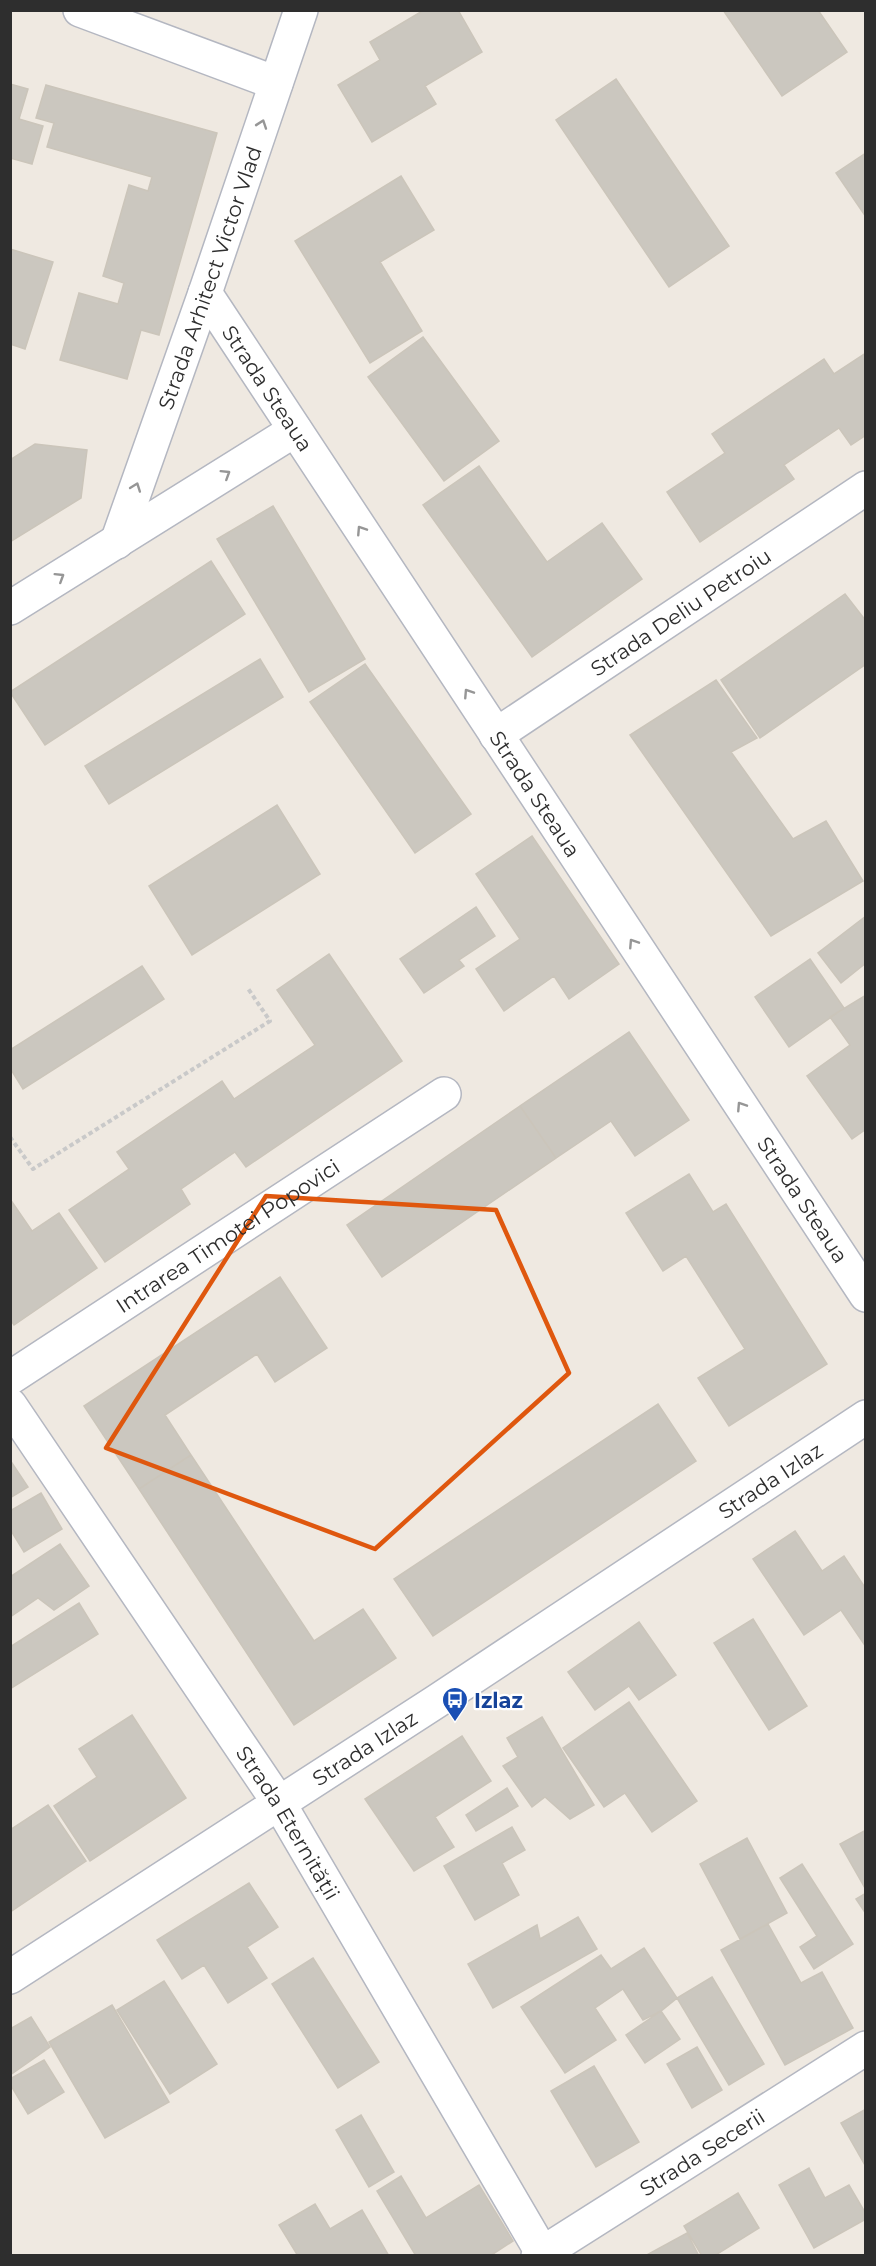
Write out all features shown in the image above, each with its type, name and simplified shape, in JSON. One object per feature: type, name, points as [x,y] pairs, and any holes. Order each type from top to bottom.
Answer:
[{"type":"street","points":[[80,10],[276,83]]},
{"type":"street","name":"Strada Arhitect Victor Vlad","points":[[117,542],[301,10]]},
{"type":"street","name":"Strada Steaua","points":[[205,293],[866,1295]]},
{"type":"street","points":[[10,608],[295,430]]},
{"type":"street","name":"Strada Deliu Petroiu","points":[[496,735],[866,488]]},
{"type":"street","name":"Intrarea Timotei Popovici","points":[[10,1378],[444,1094]]},
{"type":"street","name":"Strada Eternității","points":[[10,1405],[279,1803],[541,2255]]},
{"type":"street","name":"Strada Izlaz","points":[[10,1977],[437,1701],[866,1417]]},
{"type":"street","name":"Strada Secerii","points":[[541,2255],[866,2048]]},
{"type":"path","points":[[10,1137],[33,1169],[270,1021],[248,987]]},
{"type":"highlighted area","points":[[266,1196],[496,1210],[569,1373],[375,1549],[106,1448]]},
{"type":"building","points":[[424,10],[458,10],[482,52],[425,86],[436,104],[372,142],[338,85],[380,60],[370,42]]},
{"type":"building","points":[[723,10],[818,10],[847,52],[782,96]]},
{"type":"building","points":[[616,79],[729,246],[669,287],[556,120]]},
{"type":"building","points":[[10,84],[28,89],[19,119],[43,126],[32,164],[10,158]]},
{"type":"building","points":[[46,85],[217,133],[159,335],[141,330],[127,379],[60,360],[79,293],[118,304],[124,283],[103,276],[129,185],[148,191],[152,177],[47,147],[54,123],[36,118]]},
{"type":"building","points":[[866,153],[866,217],[836,173]]},
{"type":"building","points":[[401,176],[434,230],[380,262],[422,331],[370,363],[295,241]]},
{"type":"building","points":[[10,249],[53,262],[25,349],[10,344]]},
{"type":"building","points":[[423,337],[499,441],[444,481],[368,377]]},
{"type":"building","points":[[866,353],[866,435],[851,445],[839,428],[784,465],[794,479],[700,542],[667,492],[725,453],[712,434],[824,359],[834,374]]},
{"type":"building","points":[[35,444],[87,450],[81,498],[10,542],[10,460]]},
{"type":"building","points":[[479,466],[547,562],[602,523],[642,579],[532,657],[423,505]]},
{"type":"building","points":[[273,506],[365,659],[309,692],[217,539]]},
{"type":"building","points":[[211,561],[245,614],[45,745],[10,692]]},
{"type":"building","points":[[845,594],[866,621],[866,664],[760,738],[721,680]]},
{"type":"building","points":[[260,659],[283,697],[109,804],[85,766]]},
{"type":"building","points":[[365,664],[471,814],[415,853],[310,702]]},
{"type":"building","points":[[716,680],[757,738],[731,752],[793,839],[826,821],[863,881],[771,936],[630,735]]},
{"type":"building","points":[[277,805],[320,874],[192,955],[149,886]]},
{"type":"building","points":[[532,836],[619,964],[569,999],[554,976],[504,1011],[476,969],[520,939],[476,874]]},
{"type":"building","points":[[476,907],[495,936],[459,960],[464,966],[424,993],[400,959]]},
{"type":"building","points":[[866,916],[866,963],[841,983],[818,953]]},
{"type":"building","points":[[329,954],[402,1061],[246,1167],[235,1152],[181,1189],[190,1204],[105,1262],[69,1210],[129,1169],[117,1152],[222,1081],[234,1099],[315,1045],[277,990]]},
{"type":"building","points":[[810,959],[844,1008],[789,1047],[755,997]]},
{"type":"building","points":[[142,966],[164,999],[23,1089],[10,1068],[10,1050]]},
{"type":"building","points":[[866,995],[866,1129],[852,1139],[807,1076],[850,1045],[830,1017]]},
{"type":"building","points":[[629,1032],[689,1120],[635,1156],[611,1121],[556,1158],[520,1106]]},
{"type":"building","points":[[520,1106],[556,1158],[382,1277],[347,1225]]},
{"type":"building","points":[[689,1174],[713,1212],[726,1204],[827,1364],[729,1426],[698,1378],[745,1349],[686,1256],[663,1271],[626,1213]]},
{"type":"building","points":[[10,1199],[32,1231],[59,1213],[97,1268],[14,1325],[10,1319]]},
{"type":"building","points":[[280,1277],[327,1348],[275,1382],[257,1354],[165,1415],[191,1455],[139,1489],[84,1406]]},
{"type":"building","points":[[658,1404],[696,1461],[433,1636],[394,1579]]},
{"type":"building","points":[[191,1455],[314,1641],[363,1609],[396,1658],[294,1725],[139,1489]]},
{"type":"building","points":[[10,1460],[28,1487],[10,1498]]},
{"type":"building","points":[[41,1493],[62,1529],[24,1552],[10,1529],[10,1511]]},
{"type":"building","points":[[795,1531],[822,1571],[844,1556],[866,1589],[866,1647],[841,1610],[804,1635],[753,1559]]},
{"type":"building","points":[[60,1544],[89,1586],[54,1610],[38,1598],[10,1617],[10,1577]]},
{"type":"building","points":[[79,1603],[98,1634],[10,1689],[10,1647]]},
{"type":"building","points":[[753,1619],[807,1706],[769,1730],[714,1643]]},
{"type":"building","points":[[639,1622],[676,1675],[639,1700],[629,1686],[595,1710],[568,1672]]},
{"type":"building","points":[[629,1702],[697,1801],[652,1832],[625,1793],[604,1807],[563,1748]]},
{"type":"building","points":[[132,1715],[186,1798],[90,1861],[54,1806],[97,1777],[79,1749]]},
{"type":"building","points":[[542,1717],[594,1805],[570,1819],[545,1797],[532,1807],[503,1766],[518,1757],[507,1738]]},
{"type":"building","points":[[462,1736],[491,1781],[435,1817],[454,1847],[414,1871],[365,1799]]},
{"type":"building","points":[[507,1788],[518,1806],[476,1831],[466,1815]]},
{"type":"building","points":[[48,1805],[86,1861],[10,1912],[10,1830]]},
{"type":"building","points":[[512,1827],[525,1850],[502,1863],[519,1895],[475,1920],[444,1866]]},
{"type":"building","points":[[866,1830],[866,1890],[840,1844]]},
{"type":"building","points":[[747,1838],[787,1913],[740,1939],[700,1864]]},
{"type":"building","points":[[802,1864],[853,1944],[814,1969],[800,1947],[817,1936],[780,1878]]},
{"type":"building","points":[[249,1883],[278,1927],[247,1947],[267,1978],[228,2003],[204,1965],[182,1979],[157,1940]]},
{"type":"building","points":[[866,1893],[866,1914],[856,1899]]},
{"type":"building","points":[[578,1917],[597,1949],[493,2008],[468,1964],[537,1925],[540,1939]]},
{"type":"building","points":[[768,1924],[801,1983],[822,1972],[853,2028],[785,2065],[721,1950]]},
{"type":"building","points":[[644,1948],[677,1998],[661,2011],[643,2020],[623,1989],[595,2008],[616,2040],[565,2073],[521,2007],[601,1955],[611,1969]]},
{"type":"building","points":[[313,1958],[379,2062],[338,2088],[272,1984]]},
{"type":"building","points":[[712,1977],[764,2064],[729,2085],[677,1998]]},
{"type":"building","points":[[164,1981],[217,2064],[170,2094],[117,2010]]},
{"type":"building","points":[[112,2005],[169,2102],[105,2138],[49,2042]]},
{"type":"building","points":[[661,2011],[680,2039],[645,2063],[626,2035]]},
{"type":"building","points":[[31,2017],[50,2047],[10,2075],[10,2029]]},
{"type":"building","points":[[697,2047],[722,2090],[692,2108],[667,2064]]},
{"type":"building","points":[[44,2060],[64,2092],[28,2114],[10,2084],[10,2079]]},
{"type":"building","points":[[594,2066],[639,2142],[596,2167],[551,2091]]},
{"type":"building","points":[[866,2109],[866,2167],[841,2123]]},
{"type":"building","points":[[361,2115],[394,2172],[369,2187],[336,2130]]},
{"type":"building","points":[[809,2168],[825,2198],[849,2185],[866,2214],[866,2219],[814,2248],[779,2185]]},
{"type":"building","points":[[401,2176],[426,2218],[479,2185],[513,2241],[490,2256],[416,2256],[377,2191]]},
{"type":"building","points":[[738,2193],[759,2228],[714,2256],[702,2256],[684,2226]]},
{"type":"building","points":[[315,2204],[330,2229],[362,2210],[389,2256],[298,2256],[279,2225]]},
{"type":"building","points":[[687,2233],[699,2256],[645,2256]]},
{"type":"place","name":"Izlaz","points":[[455,1723]]}]
